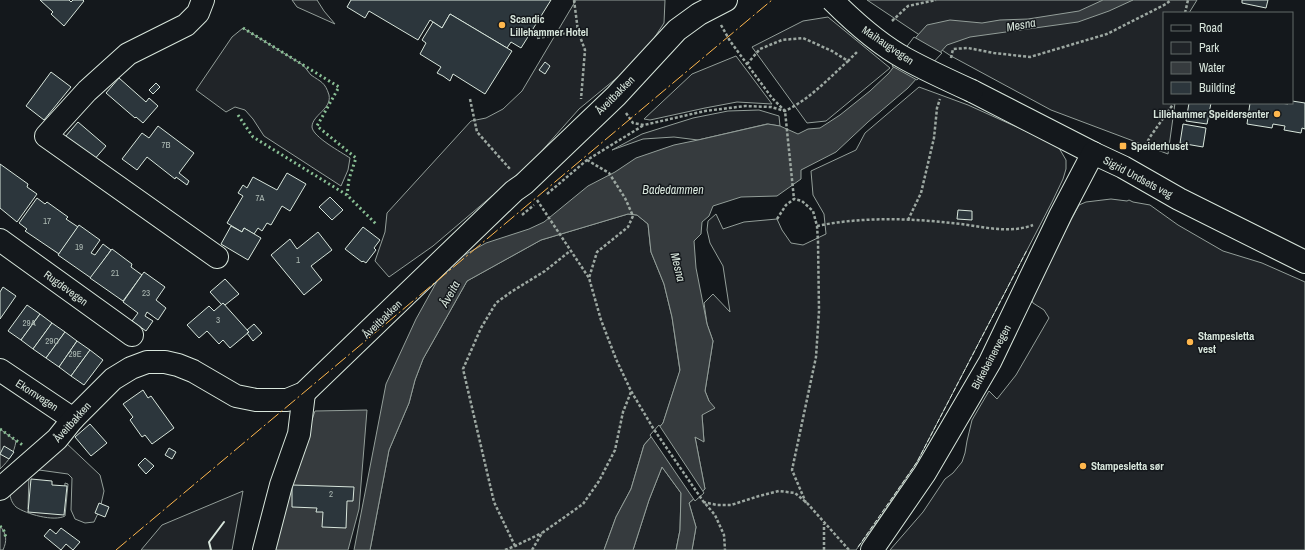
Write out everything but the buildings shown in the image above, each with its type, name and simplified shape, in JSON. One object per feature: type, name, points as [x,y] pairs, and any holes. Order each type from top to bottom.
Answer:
[{"type":"street","points":[[203,0],[198,13],[186,25],[128,54],[87,90],[46,136],[217,257]]},
{"type":"street","name":"Maihaugvegen","points":[[832,0],[850,18],[881,43],[905,58],[972,91]]},
{"type":"street","name":"Åveitbakken","points":[[0,490],[57,439],[73,419],[113,379],[131,368],[147,362],[165,362],[178,365],[193,371],[236,396],[256,400],[287,400],[304,393],[514,191],[524,184],[616,96],[676,30],[699,14],[719,4]]},
{"type":"street","name":"Sigrid Undsets veg","points":[[972,91],[1123,167],[1179,199],[1305,262]]},
{"type":"street","name":"Birkebeinervegen","points":[[872,550],[925,473],[990,362],[1061,214],[1093,153]]},
{"type":"street","name":"Rugdevegen","points":[[0,240],[132,335]]},
{"type":"street","name":"Ekornvegen","points":[[0,370],[73,419]]},
{"type":"street","points":[[264,550],[281,485],[299,434],[304,393]]},
{"type":"path","points":[[574,0],[578,30],[586,50],[581,100],[580,130]]},
{"type":"path","points":[[892,20],[908,6],[936,0]]},
{"type":"path","points":[[949,64],[953,49],[968,48],[994,53],[1030,57],[1107,34],[1171,0]]},
{"type":"path","points":[[1185,12],[1188,0]]},
{"type":"path","points":[[719,4],[730,41],[772,98],[785,111],[794,199]]},
{"type":"path","points":[[537,38],[578,30]]},
{"type":"path","points":[[747,64],[760,49],[782,40],[803,38],[832,51],[848,61]]},
{"type":"path","points":[[519,217],[587,160],[644,125],[705,111],[745,106],[771,107],[785,111],[799,105],[809,97],[863,47]]},
{"type":"path","points":[[908,220],[921,193],[934,138],[937,108],[941,93]]},
{"type":"path","points":[[616,96],[633,123],[644,125]]},
{"type":"path","points":[[470,99],[477,132],[524,184]]},
{"type":"path","points":[[1143,150],[1150,137],[1173,104]]},
{"type":"path","points":[[587,160],[609,173],[625,198],[633,216],[628,228],[597,252],[589,278]]},
{"type":"path","points":[[777,219],[786,205],[794,199]]},
{"type":"path","points":[[794,199],[802,201],[812,211],[817,226],[819,311],[816,357],[792,470],[806,502]]},
{"type":"path","points":[[538,201],[589,278],[601,320],[616,359],[631,391],[653,428],[703,501],[715,514],[724,535],[725,550]]},
{"type":"path","points":[[817,226],[840,221],[908,220],[952,222],[983,228],[1010,230],[1026,228],[1061,214]]},
{"type":"path","points":[[515,546],[494,502],[463,369],[481,328],[496,303],[545,271],[570,251]]},
{"type":"path","points":[[505,550],[542,533],[583,504],[599,481],[615,450],[623,412],[631,391]]},
{"type":"path","points":[[703,501],[717,505],[731,505],[759,496],[779,492],[795,493],[806,502],[849,550]]},
{"type":"path","points":[[824,523],[824,550]]},
{"type":"path","points":[[532,550],[542,533]]},
{"type":"green space","points":[[292,0],[317,0],[335,24],[297,7]]},
{"type":"green space","points":[[576,0],[665,0],[664,23],[641,58],[579,109],[532,162],[433,246],[389,277],[375,261],[385,232],[387,213],[471,121],[486,118],[503,109],[522,91]]},
{"type":"green space","points":[[867,0],[1197,0],[1190,12],[1163,12],[1163,104],[1175,104],[1168,154],[1051,110],[951,56]]},
{"type":"green space","points":[[828,17],[890,68],[826,121],[807,123],[752,47],[803,21]]},
{"type":"green space","points":[[243,28],[303,65],[311,75],[326,87],[329,95],[328,104],[315,119],[312,127],[322,140],[350,158],[348,170],[341,186],[264,136],[245,110],[235,107],[226,112],[196,90],[232,37]]},
{"type":"green space","points":[[736,56],[772,104],[737,102],[650,120],[644,119],[692,74]]},
{"type":"green space","points":[[919,87],[968,105],[1041,138],[1059,148],[1066,160],[1066,169],[1052,202],[917,462],[856,550],[692,550],[696,527],[689,503],[705,489],[695,437],[704,441],[702,415],[709,401],[705,391],[713,341],[707,324],[704,303],[713,294],[730,312],[723,266],[710,243],[707,230],[708,221],[716,214],[723,229],[744,222],[777,219],[782,230],[791,243],[803,245],[826,234],[824,214],[813,195],[811,171],[856,150],[865,133]]},
{"type":"green space","points":[[759,110],[779,116],[780,126],[767,124],[698,140],[674,137],[643,139],[612,150],[642,134],[693,118],[728,111]]},
{"type":"green space","points":[[1111,199],[1129,200],[1150,205],[1178,225],[1223,251],[1262,263],[1305,282],[1305,550],[890,550],[923,512],[945,479],[953,473],[962,462],[972,420],[989,391],[997,399],[1016,375],[1049,318],[1044,310],[1033,303],[1030,297],[1079,205],[1086,202]]},
{"type":"green space","points":[[628,214],[637,215],[648,224],[651,252],[664,284],[672,317],[680,371],[663,423],[644,445],[631,489],[616,517],[604,550],[370,550],[389,450],[409,403],[415,380],[423,359],[467,281],[541,240]]},
{"type":"green space","points":[[0,429],[16,441],[11,456],[0,469]]},
{"type":"green space","points":[[64,441],[100,475],[104,491],[100,509],[94,522],[85,523],[75,519],[71,510],[72,478],[68,474],[39,470],[37,468]]},
{"type":"green space","points":[[662,467],[681,493],[680,530],[676,550],[633,550],[649,500]]},
{"type":"green space","points":[[29,475],[28,509],[63,511],[65,483],[68,484],[65,516],[60,518],[47,518],[26,512],[16,507],[10,497],[10,493]]},
{"type":"green space","points":[[243,491],[232,550],[141,550],[162,525]]},
{"type":"green space","points":[[0,526],[6,538],[3,550],[0,550]]},
{"type":"water","points":[[1103,0],[1133,0],[1109,11],[1078,22],[970,37],[947,45],[908,88],[836,152],[801,170],[801,179],[777,196],[741,197],[713,206],[709,216],[702,222],[701,234],[694,241],[696,268],[707,324],[713,341],[705,391],[709,401],[715,408],[702,415],[704,442],[695,437],[705,489],[689,503],[696,527],[692,550],[676,550],[680,530],[681,493],[662,467],[649,500],[633,550],[604,550],[616,517],[631,489],[644,445],[663,423],[680,370],[672,317],[664,284],[651,252],[648,224],[637,215],[628,214],[541,240],[467,281],[423,359],[415,380],[409,403],[389,450],[370,550],[354,550],[386,384],[416,319],[446,265],[486,243],[529,229],[544,222],[588,186],[615,172],[636,158],[674,145],[768,124],[780,126],[798,134],[808,129],[820,128],[840,115],[870,91],[889,73],[927,25],[950,20],[982,23],[1000,20],[1028,19],[1079,11]]},
{"type":"water","points":[[367,410],[359,509],[348,550],[275,550],[284,501],[315,411]]},
{"type":"pier","points":[[914,37],[942,53],[917,80],[892,66]]},
{"type":"pier","points":[[659,425],[704,493],[695,501],[650,435]]},
{"type":"hedge","points":[[243,28],[339,87],[317,126],[356,158],[349,179],[347,195]]},
{"type":"hedge","points":[[238,115],[253,137],[347,195],[377,225]]},
{"type":"hedge","points":[[0,429],[24,446]]},
{"type":"hedge","points":[[0,526],[4,531],[6,538]]},
{"type":"fence","points":[[858,547],[917,462],[1027,250]]},
{"type":"wall","points":[[211,550],[209,542],[224,522]]},
{"type":"power","points":[[116,550],[772,0]]},
{"type":"place","name":"Scandic Lillehammer Hotel","points":[[502,25]]},
{"type":"place","name":"Lillehammer Speidersenter","points":[[1277,114]]},
{"type":"place","name":"Speiderhuset","points":[[1123,146]]},
{"type":"place","name":"Stampesletta vest","points":[[1190,342]]},
{"type":"place","name":"Stampesletta sør","points":[[1083,466]]},
{"type":"water label","name":"Mesna","points":[[1021,25]]},
{"type":"water label","name":"Badedammen","points":[[673,190]]},
{"type":"water label","name":"Mesna","points":[[678,267]]},
{"type":"water label","name":"Åveita","points":[[450,294]]}]
